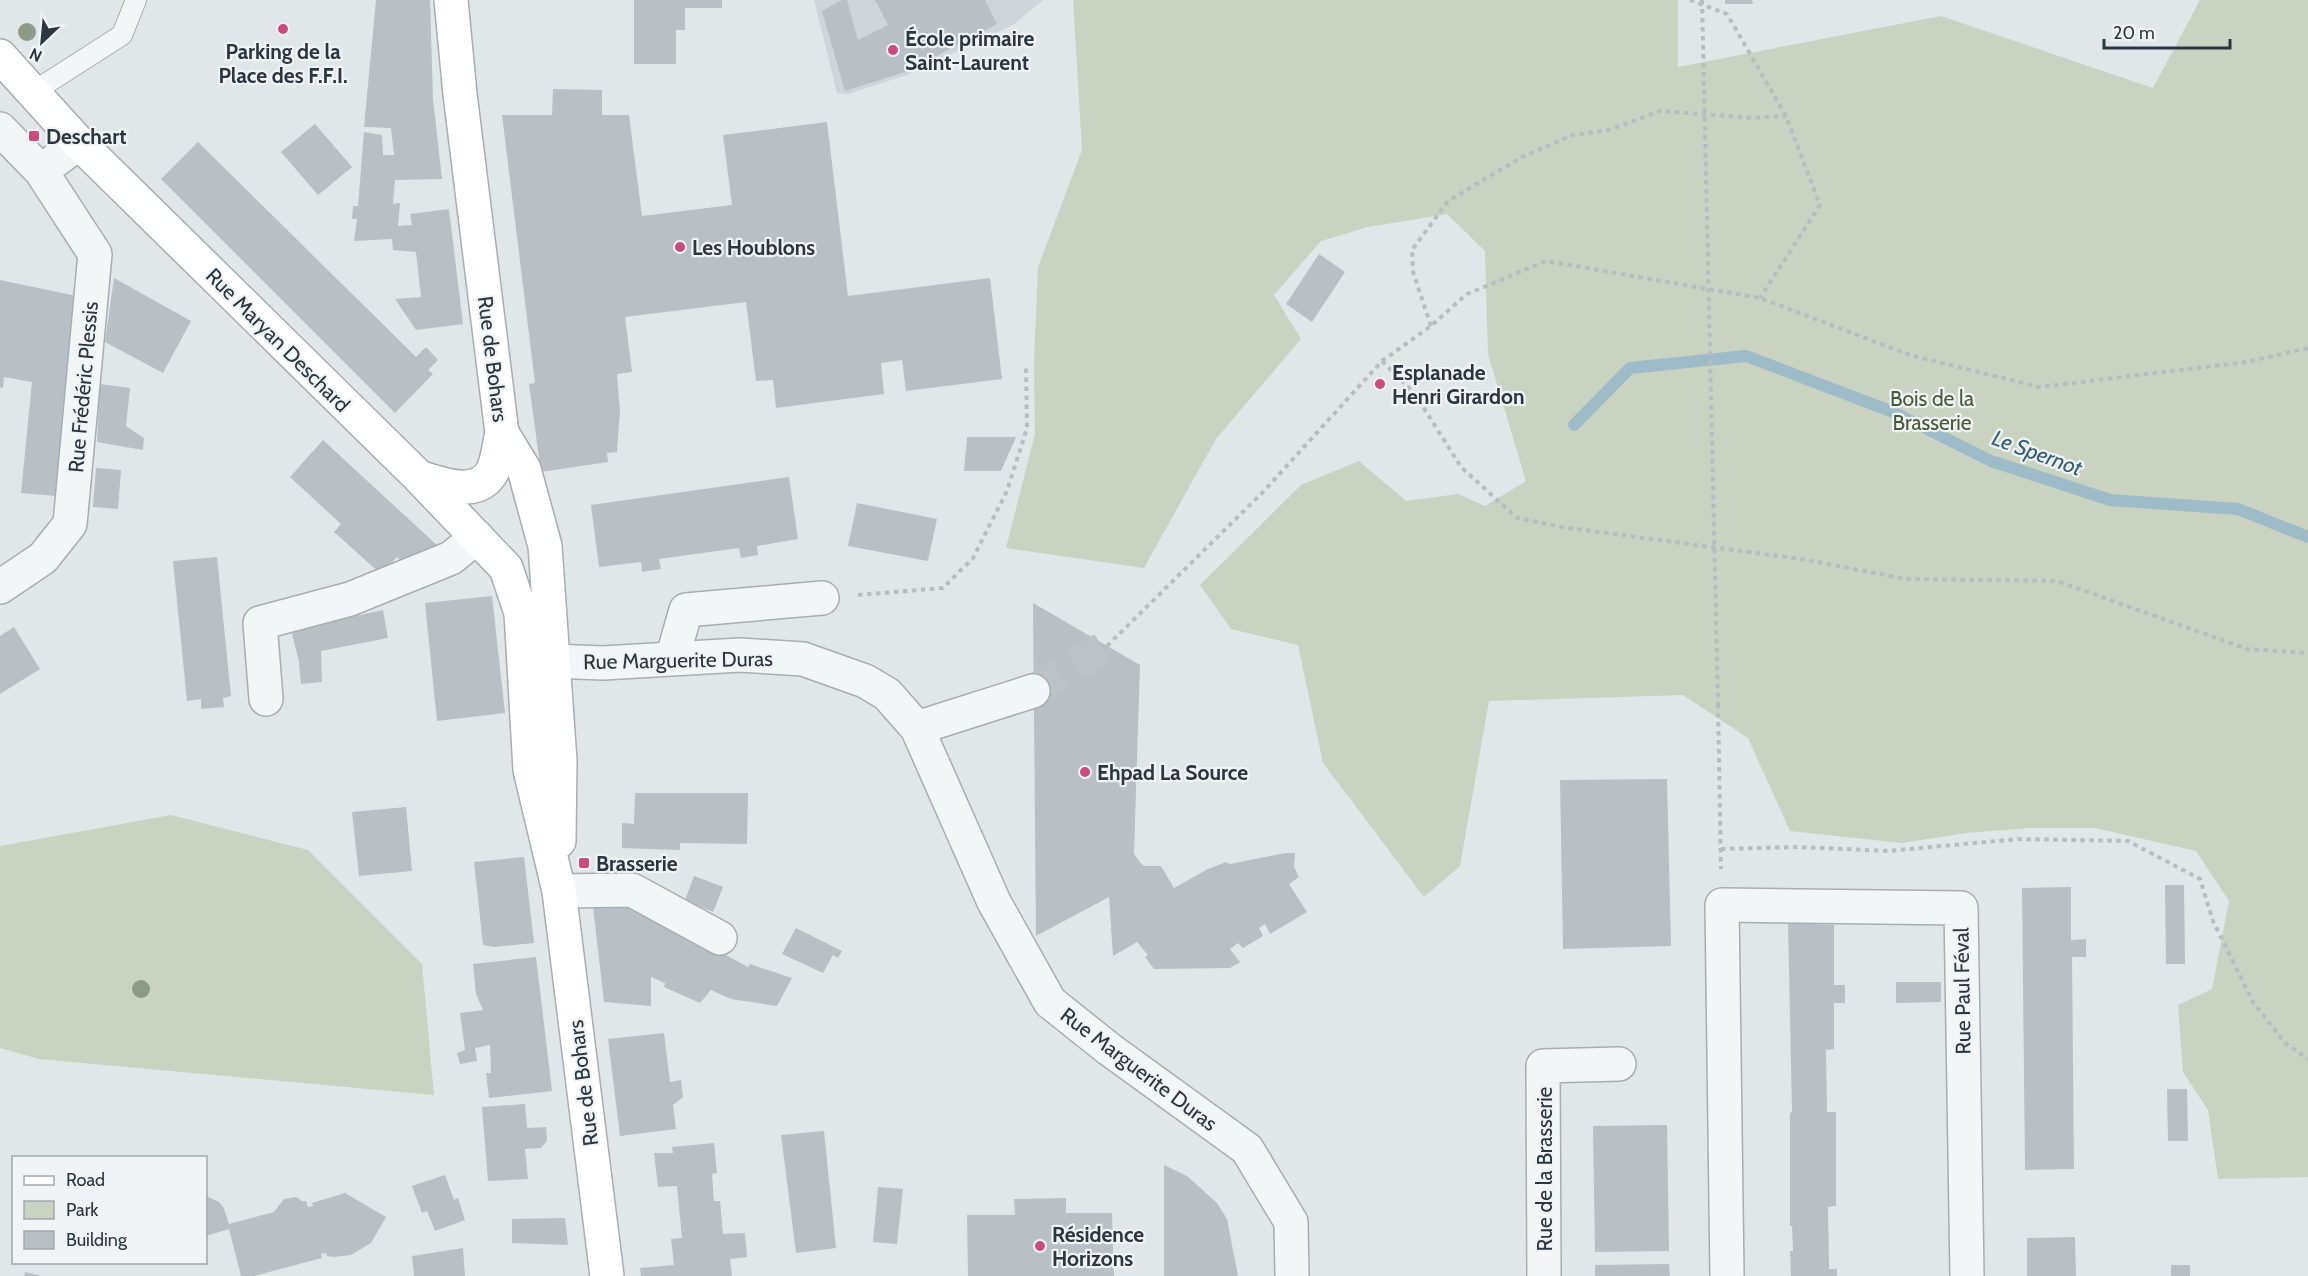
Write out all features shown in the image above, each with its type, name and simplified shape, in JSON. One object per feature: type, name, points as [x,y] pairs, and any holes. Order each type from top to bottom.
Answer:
[{"type":"main road","name":"Rue de Bohars","points":[[451,0],[460,94],[502,433],[524,469],[545,546],[530,770],[559,891],[607,1276]]},
{"type":"main road","name":"Rue Maryan Deschard","points":[[0,56],[79,143],[477,537]]},
{"type":"main road","points":[[418,477],[455,488],[478,485],[492,472],[502,433]]},
{"type":"main road","name":"Rue de Bohars","points":[[477,537],[506,568],[538,661]]},
{"type":"street","name":"Rue Frédéric Plessis","points":[[0,129],[41,171],[95,254],[70,524],[43,558],[0,586]]},
{"type":"street","points":[[41,171],[79,143]]},
{"type":"street","points":[[266,699],[260,623],[350,599],[451,558],[477,537]]},
{"type":"street","points":[[672,659],[686,610],[822,598]]},
{"type":"street","name":"Rue Marguerite Duras","points":[[538,661],[603,663],[740,655],[803,659],[865,681],[887,694],[917,728],[994,902],[1050,1002],[1109,1049],[1246,1149],[1291,1222],[1292,1276]]},
{"type":"street","points":[[917,728],[1034,691]]},
{"type":"street","points":[[559,891],[632,890],[720,938]]},
{"type":"street","points":[[1722,905],[1727,1276]]},
{"type":"street","name":"Rue Paul Féval","points":[[1722,905],[1961,908],[1967,1276]]},
{"type":"street","name":"Rue de la Brasserie","points":[[1544,1276],[1543,1066],[1619,1064]]},
{"type":"lane","points":[[33,92],[122,35],[136,0]]},
{"type":"path","points":[[1690,0],[1727,14],[1786,116],[1821,206],[1760,298]]},
{"type":"path","points":[[1702,0],[1722,905]]},
{"type":"path","points":[[1431,326],[1413,272],[1412,250],[1448,201],[1522,157],[1573,135],[1609,130],[1660,111],[1753,118],[1786,116]]},
{"type":"path","points":[[1107,646],[1263,492],[1382,361],[1431,326],[1467,294],[1546,261],[1760,298],[1910,355],[2039,387],[2247,362],[2308,348]]},
{"type":"path","points":[[1382,361],[1415,394],[1461,467],[1517,518],[1801,559],[1906,579],[2057,580],[2247,649],[2308,653]]},
{"type":"path","points":[[822,598],[943,588],[973,558],[1006,491],[1027,428],[1026,368]]},
{"type":"path","points":[[1721,849],[1799,847],[1888,851],[2018,839],[2128,841],[2200,879],[2213,921],[2253,1002],[2285,1043],[2308,1059]]},
{"type":"shaded area","name":"École primaire Saint-Laurent","points":[[814,0],[1043,0],[1013,25],[907,75],[848,94],[837,93]]},
{"type":"green space","name":"Bois de la Brasserie","points":[[1073,0],[1678,0],[1678,67],[1941,16],[2153,88],[2200,0],[2308,0],[2308,1177],[2218,1179],[2208,1110],[2183,1072],[2178,1005],[2212,989],[2229,901],[2196,851],[2095,828],[2030,828],[1966,833],[1902,843],[1790,831],[1748,738],[1683,695],[1489,701],[1460,866],[1424,897],[1323,763],[1298,645],[1231,629],[1200,585],[1301,485],[1359,461],[1406,501],[1458,494],[1485,506],[1526,481],[1488,354],[1485,251],[1447,214],[1368,227],[1321,241],[1274,295],[1301,339],[1216,439],[1144,568],[1006,548],[1035,434],[1034,362],[1038,267],[1082,150]]},
{"type":"green space","points":[[171,815],[308,850],[422,964],[434,1095],[39,1059],[0,1048],[0,846]]},
{"type":"building","points":[[376,0],[430,0],[433,99],[442,179],[395,180],[393,204],[400,203],[398,226],[412,225],[410,214],[449,209],[463,324],[416,330],[395,299],[421,297],[416,252],[393,250],[392,239],[354,241],[357,219],[352,219],[353,206],[358,206],[364,132],[382,135],[383,155],[394,155],[391,128],[364,127]]},
{"type":"building","points":[[634,0],[722,0],[722,8],[685,8],[685,30],[676,30],[676,64],[634,64]]},
{"type":"building","name":"École primaire Saint-Laurent","points":[[842,0],[847,0],[858,40],[888,25],[875,0],[985,0],[997,24],[908,71],[845,91],[822,11]]},
{"type":"building","points":[[1725,0],[1752,0],[1753,4],[1725,4]]},
{"type":"building","name":"Les Houblons","points":[[553,89],[602,90],[602,115],[629,115],[642,216],[732,205],[723,135],[827,122],[848,296],[990,278],[1002,379],[906,391],[902,360],[881,363],[884,394],[776,408],[773,380],[756,381],[746,302],[625,317],[632,372],[617,374],[620,411],[617,452],[607,453],[608,462],[541,472],[529,384],[535,383],[502,115],[552,115]]},
{"type":"building","points":[[315,124],[352,167],[318,195],[281,152]]},
{"type":"building","points":[[198,142],[416,357],[426,347],[438,360],[428,370],[433,374],[395,413],[161,179]]},
{"type":"building","points":[[1319,254],[1345,272],[1312,322],[1286,304]]},
{"type":"building","points":[[114,278],[191,321],[163,373],[105,342]]},
{"type":"building","points":[[0,280],[81,297],[57,496],[21,493],[32,382],[4,377],[3,388],[0,387]]},
{"type":"building","points":[[100,384],[130,388],[126,426],[144,438],[143,450],[97,442]]},
{"type":"building","points":[[967,437],[1016,437],[1001,471],[964,471]]},
{"type":"building","points":[[323,440],[440,548],[405,565],[397,557],[381,574],[334,532],[341,524],[290,477]]},
{"type":"building","points":[[96,468],[121,470],[118,509],[93,507]]},
{"type":"building","points":[[789,477],[798,539],[757,546],[758,555],[741,558],[739,548],[659,559],[661,569],[642,572],[641,562],[599,567],[591,505]]},
{"type":"building","points":[[857,503],[937,519],[928,561],[848,546]]},
{"type":"building","points":[[217,557],[231,696],[223,698],[224,707],[201,709],[201,699],[187,701],[173,561]]},
{"type":"building","points":[[492,596],[505,713],[437,721],[425,603]]},
{"type":"building","name":"Ehpad La Source","points":[[1033,603],[1140,665],[1134,854],[1144,866],[1161,866],[1174,888],[1226,862],[1230,864],[1295,853],[1294,867],[1299,877],[1289,884],[1307,912],[1270,934],[1265,924],[1259,928],[1263,936],[1243,948],[1238,943],[1230,949],[1240,962],[1230,968],[1154,969],[1145,957],[1148,955],[1137,942],[1113,956],[1109,897],[1036,936]]},
{"type":"building","points":[[383,610],[388,638],[321,651],[322,682],[301,684],[299,662],[291,630]]},
{"type":"building","points":[[14,627],[40,669],[0,694],[0,636]]},
{"type":"building","points":[[1667,779],[1671,946],[1563,949],[1560,780]]},
{"type":"building","points":[[635,793],[748,793],[747,844],[680,843],[680,850],[622,848],[622,823],[634,824]]},
{"type":"building","points":[[406,807],[412,871],[359,876],[352,812]]},
{"type":"building","points":[[524,857],[534,943],[494,947],[483,945],[474,862]]},
{"type":"building","points":[[694,876],[723,887],[713,912],[685,900]]},
{"type":"building","points":[[2165,885],[2184,885],[2185,964],[2166,964]]},
{"type":"building","points":[[2071,887],[2071,940],[2086,939],[2086,957],[2072,957],[2074,1169],[2025,1170],[2022,888]]},
{"type":"building","points":[[629,903],[748,967],[750,964],[792,978],[777,1006],[731,999],[711,990],[700,1003],[664,987],[665,983],[651,977],[651,1006],[604,1002],[593,907]]},
{"type":"building","points":[[1788,923],[1834,925],[1834,985],[1845,985],[1845,1003],[1834,1003],[1834,1049],[1826,1050],[1827,1112],[1836,1112],[1836,1206],[1828,1207],[1829,1269],[1837,1269],[1837,1276],[1791,1276],[1790,1251],[1793,1251],[1792,1226],[1790,1226],[1790,1113],[1792,1112]]},
{"type":"building","points":[[796,928],[842,951],[838,958],[833,955],[823,973],[782,954]]},
{"type":"building","points":[[536,957],[552,1091],[489,1098],[486,1073],[491,1073],[490,1045],[475,1048],[477,1061],[460,1064],[457,1053],[465,1050],[460,1013],[483,1010],[476,994],[473,964]]},
{"type":"building","points":[[1896,982],[1941,982],[1941,1002],[1896,1003]]},
{"type":"building","points":[[664,1033],[670,1082],[681,1080],[683,1097],[673,1105],[676,1129],[620,1136],[608,1039]]},
{"type":"building","points":[[2167,1089],[2187,1089],[2188,1141],[2168,1141]]},
{"type":"building","points":[[525,1104],[527,1128],[546,1127],[547,1141],[541,1148],[525,1149],[528,1179],[488,1181],[482,1107]]},
{"type":"building","points":[[1667,1125],[1669,1251],[1595,1252],[1593,1126]]},
{"type":"building","points":[[824,1131],[836,1248],[796,1253],[781,1135]]},
{"type":"building","points":[[714,1143],[717,1173],[712,1174],[714,1201],[720,1201],[723,1234],[745,1233],[747,1257],[730,1259],[732,1276],[641,1276],[640,1268],[674,1265],[671,1239],[682,1238],[677,1186],[658,1187],[654,1153],[673,1153],[672,1147]]},
{"type":"building","name":"Résidence Horizons","points":[[1164,1165],[1187,1176],[1217,1203],[1227,1219],[1238,1276],[1164,1276]]},
{"type":"building","points":[[445,1175],[454,1200],[458,1198],[465,1220],[435,1231],[427,1211],[422,1213],[412,1186]]},
{"type":"building","points":[[878,1187],[903,1189],[897,1244],[873,1242]]},
{"type":"building","points":[[345,1193],[386,1217],[371,1243],[351,1255],[333,1257],[327,1256],[326,1253],[321,1254],[322,1258],[254,1276],[241,1276],[229,1229],[207,1236],[207,1196],[219,1202],[224,1208],[229,1224],[274,1212],[284,1199],[296,1197],[306,1201],[308,1207],[313,1206],[312,1203]]},
{"type":"building","name":"Résidence Horizons","points":[[1066,1198],[1066,1213],[1112,1213],[1114,1276],[968,1276],[967,1215],[1015,1215],[1014,1199]]},
{"type":"building","points":[[565,1218],[568,1245],[512,1243],[512,1219]]},
{"type":"building","points":[[2075,1237],[2076,1276],[2027,1276],[2027,1238]]},
{"type":"building","points":[[463,1248],[465,1276],[414,1276],[412,1256]]},
{"type":"building","points":[[1669,1264],[1670,1276],[1595,1276],[1595,1265]]},
{"type":"building","points":[[2171,1265],[2190,1265],[2190,1276],[2171,1276]]},
{"type":"building","points":[[25,1272],[39,1275],[39,1276],[24,1276]]},
{"type":"waterway","name":"Le Spernot","points":[[1574,425],[1630,368],[1746,356],[1893,412],[1991,461],[2110,500],[2238,509],[2308,537]]},
{"type":"tunnel","points":[[1033,691],[1107,646]]},
{"type":"place","name":"Parking de la Place des F.F.I.","points":[[283,29]]},
{"type":"place","name":"École primaire Saint-Laurent","points":[[893,50]]},
{"type":"place","name":"Deschart","points":[[34,136]]},
{"type":"place","name":"Les Houblons","points":[[680,247]]},
{"type":"place","name":"Esplanade Henri Girardon","points":[[1380,384]]},
{"type":"place","name":"Ehpad La Source","points":[[1085,772]]},
{"type":"place","name":"Brasserie","points":[[584,863]]},
{"type":"place","name":"Résidence Horizons","points":[[1040,1246]]}]
